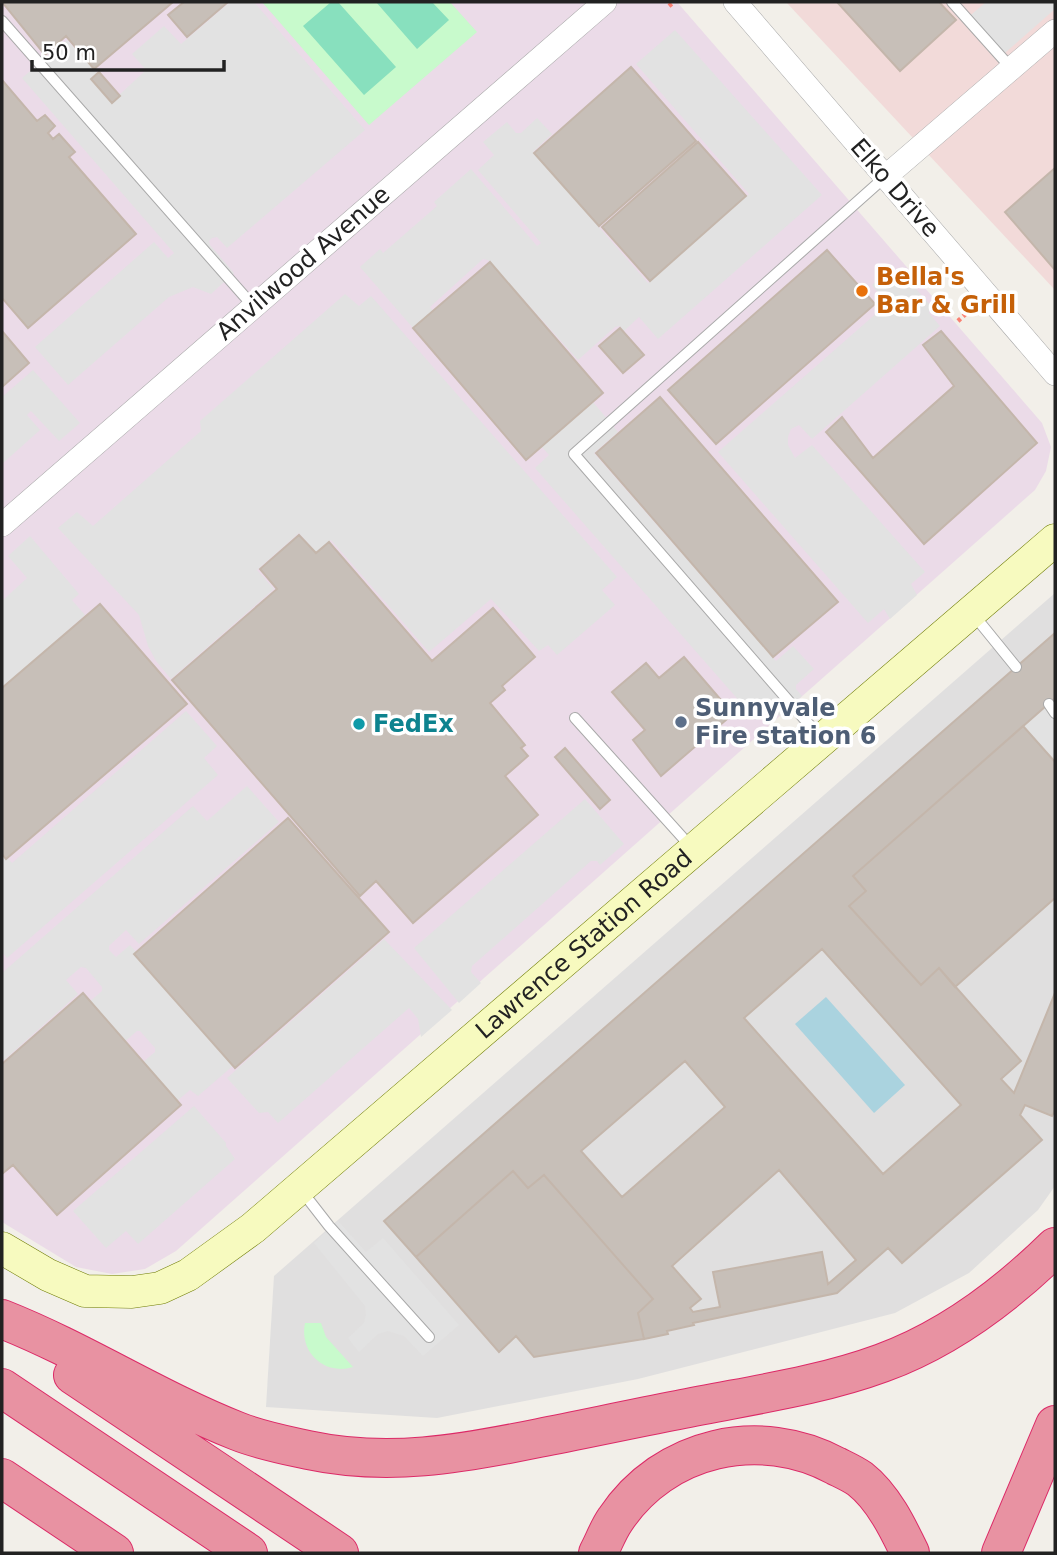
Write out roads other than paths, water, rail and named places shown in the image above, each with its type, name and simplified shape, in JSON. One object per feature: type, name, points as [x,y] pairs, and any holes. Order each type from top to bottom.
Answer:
[{"type":"highway","points":[[2,1319],[35,1332],[162,1398],[240,1433],[312,1451],[387,1460],[464,1453],[824,1380],[882,1363],[932,1340],[984,1308],[1055,1247]]},
{"type":"highway","points":[[2,1325],[338,1553]]},
{"type":"highway","points":[[2,1388],[248,1553]]},
{"type":"highway","points":[[1001,1553],[1055,1425]]},
{"type":"highway","points":[[598,1553],[615,1520],[645,1486],[679,1461],[724,1447],[768,1444],[817,1456],[860,1480],[893,1517],[910,1553]]},
{"type":"highway","points":[[2,1478],[114,1553]]},
{"type":"street","name":"Anvilwood Avenue","points":[[2,525],[605,2]]},
{"type":"street","name":"Elko Drive","points":[[736,2],[1055,374]]},
{"type":"street","points":[[885,177],[1055,31]]},
{"type":"street","name":"Lawrence Station Road","points":[[2,1248],[48,1275],[85,1291],[132,1292],[160,1288],[188,1275],[253,1228],[1055,540]]},
{"type":"lane","points":[[952,2],[1012,69]]},
{"type":"lane","points":[[2,21],[253,306]]},
{"type":"lane","points":[[822,739],[574,454],[885,177]]},
{"type":"lane","points":[[971,612],[1016,667]]},
{"type":"lane","points":[[575,718],[694,850]]},
{"type":"lane","points":[[299,1188],[329,1226],[429,1337]]},
{"type":"water","points":[[826,997],[905,1085],[874,1113],[795,1024]]},
{"type":"place","name":"Bella's Bar & Grill","points":[[862,291]]},
{"type":"place","name":"Sunnyvale Fire station 6","points":[[681,722]]},
{"type":"place","name":"FedEx","points":[[359,724]]}]
